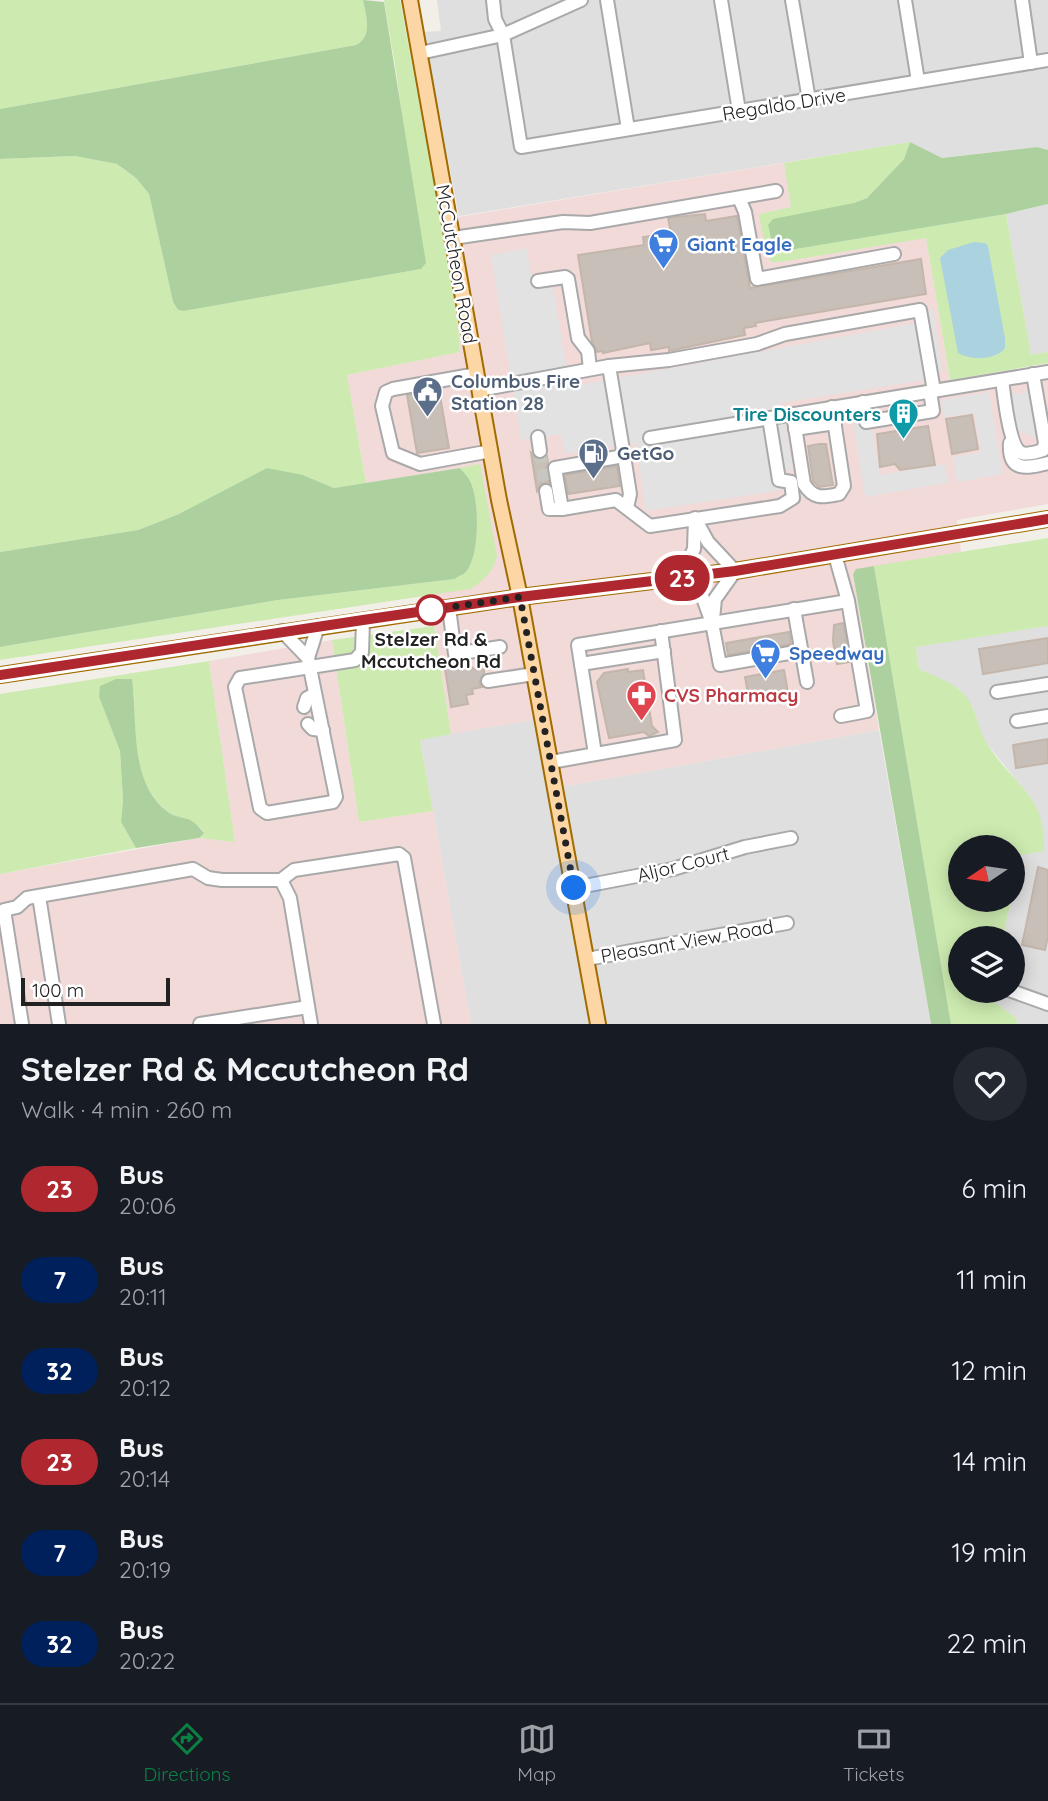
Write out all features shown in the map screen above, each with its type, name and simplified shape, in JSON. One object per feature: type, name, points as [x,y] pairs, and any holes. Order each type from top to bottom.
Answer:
[{"type":"main road","name":"McCutcheon Road","points":[[410,0],[479,390],[551,762],[598,1024]]},
{"type":"main road","points":[[0,675],[520,597],[735,571],[1048,519]]},
{"type":"street","points":[[493,0],[495,19],[503,36]]},
{"type":"street","points":[[420,53],[503,36],[581,0]]},
{"type":"street","points":[[607,0],[628,129]]},
{"type":"street","points":[[721,0],[739,111]]},
{"type":"street","points":[[792,0],[809,100]]},
{"type":"street","points":[[905,0],[918,81]]},
{"type":"street","points":[[1021,0],[1031,63]]},
{"type":"street","name":"Regaldo Drive","points":[[503,36],[521,147],[1048,60]]},
{"type":"street","points":[[453,238],[563,222],[590,223],[776,191]]},
{"type":"street","points":[[739,198],[745,212],[757,279],[894,254]]},
{"type":"street","points":[[538,281],[565,277],[568,279],[578,338],[588,351],[590,369]]},
{"type":"street","points":[[479,390],[590,369],[669,360],[757,344],[785,334],[920,310],[933,411],[866,422],[863,402]]},
{"type":"street","points":[[609,366],[630,494],[627,508]]},
{"type":"street","points":[[650,438],[1048,372]]},
{"type":"street","points":[[477,374],[393,389],[386,392],[382,406],[393,453],[407,460],[420,464],[491,452]]},
{"type":"street","points":[[1011,435],[1010,449],[1016,464],[1025,468],[1047,464],[1043,450],[1043,395],[1033,374]]},
{"type":"street","points":[[1002,380],[1011,435],[1017,450],[1024,454],[1043,450]]},
{"type":"street","points":[[793,414],[804,484],[809,492],[818,498],[830,496],[839,494],[844,486],[832,407]]},
{"type":"street","points":[[547,491],[550,509],[616,500],[650,526],[783,504],[793,498],[791,482],[779,480],[769,418]]},
{"type":"street","points":[[795,429],[835,423]]},
{"type":"street","points":[[537,437],[540,452]]},
{"type":"street","points":[[562,509],[555,468],[624,456]]},
{"type":"street","points":[[695,518],[708,542],[735,571],[715,598],[712,622]]},
{"type":"street","points":[[695,518],[694,549],[680,579],[703,598],[712,622],[720,664],[801,651]]},
{"type":"street","points":[[835,555],[849,601],[867,711],[841,716]]},
{"type":"street","points":[[595,754],[578,645],[849,601]]},
{"type":"street","points":[[449,608],[455,653],[500,647]]},
{"type":"street","points":[[794,609],[807,682]]},
{"type":"street","points":[[318,626],[309,662],[337,797],[332,803],[267,813],[260,808],[235,687],[240,678],[309,662],[355,660],[362,652],[363,620]]},
{"type":"street","points":[[282,631],[309,662]]},
{"type":"street","points":[[551,762],[675,740],[661,631]]},
{"type":"street","points":[[580,663],[664,651]]},
{"type":"street","points":[[488,681],[534,674]]},
{"type":"street","points":[[997,692],[1048,684]]},
{"type":"street","points":[[304,707],[307,698],[315,694]]},
{"type":"street","points":[[1017,721],[1048,716]]},
{"type":"street","points":[[308,724],[313,729],[323,730]]},
{"type":"street","name":"Aljor Court","points":[[574,888],[673,869],[745,847],[791,838]]},
{"type":"street","points":[[22,1024],[2,909],[17,908],[27,898],[192,869],[208,878],[222,880],[281,880],[294,870],[395,854],[402,855],[433,1024]]},
{"type":"street","points":[[281,880],[290,898],[311,1024]]},
{"type":"street","points":[[39,896],[59,1024]]},
{"type":"street","name":"Pleasant View Road","points":[[587,959],[787,923]]},
{"type":"street","points":[[1025,996],[1048,1004]]},
{"type":"street","points":[[200,1024],[308,1007]]},
{"type":"shaded area","points":[[437,0],[1048,0],[1048,150],[1037,147],[941,158],[910,142],[459,216],[423,32],[441,31]]},
{"type":"shaded area","points":[[784,163],[792,207],[759,214],[781,262],[926,237],[952,393],[1048,378],[1048,504],[957,520],[961,552],[855,570],[853,574],[879,730],[555,788],[544,718],[451,734],[429,593],[470,589],[480,465],[366,483],[347,375],[460,352],[456,301],[440,220]]},
{"type":"shaded area","points":[[1048,204],[1048,352],[1031,355],[1006,214]]},
{"type":"shaded area","points":[[526,248],[534,288],[553,285],[569,387],[915,323],[925,311],[933,309],[942,370],[925,380],[781,403],[793,470],[778,472],[781,490],[646,511],[636,443],[565,454],[561,434],[521,440],[491,255]]},
{"type":"shaded area","points":[[1003,389],[1024,395],[1024,390],[1037,397],[1040,411],[1048,406],[1048,444],[1010,426]]},
{"type":"shaded area","points":[[989,392],[1003,474],[957,482],[953,457],[981,452],[974,413],[944,417],[941,400]]},
{"type":"shaded area","points":[[869,412],[880,475],[945,464],[948,483],[865,497],[852,414]]},
{"type":"shaded area","points":[[1048,626],[1048,1024],[1018,1024],[1016,1018],[995,1003],[1025,1003],[1025,926],[1005,926],[1008,912],[1026,912],[1026,835],[1022,835],[1029,795],[987,744],[978,727],[973,707],[959,689],[919,669],[916,646]]},
{"type":"shaded area","points":[[332,640],[359,822],[433,811],[471,1024],[0,1024],[0,874],[199,838],[235,842],[209,661]]},
{"type":"shaded area","points":[[544,718],[555,788],[879,730],[931,1024],[471,1024],[420,739]]},
{"type":"green space","points":[[0,0],[363,0],[367,25],[365,36],[356,45],[0,109]]},
{"type":"green space","points":[[363,0],[384,2],[426,263],[421,269],[178,310],[173,302],[149,194],[136,178],[117,164],[75,156],[0,159],[0,109],[356,45],[366,31],[367,19]]},
{"type":"green space","points":[[384,0],[400,0],[456,301],[460,352],[347,375],[366,483],[334,488],[303,475],[179,514],[138,530],[0,552],[0,159],[75,156],[117,164],[136,178],[149,194],[173,302],[178,310],[421,269],[397,77]]},
{"type":"green space","points":[[910,142],[904,159],[867,198],[854,203],[778,252],[1006,214],[1031,355],[1048,352],[1048,363],[950,380],[926,238],[771,262],[766,253],[759,214],[791,207],[784,163]],"holes":[[[988,246],[1005,348],[995,356],[963,356]]]},
{"type":"green space","points":[[910,142],[942,158],[1037,147],[1048,150],[1048,204],[1006,214],[778,252],[773,247],[768,225],[773,219],[867,198],[904,159]]},
{"type":"green space","points":[[480,464],[497,556],[487,576],[470,589],[0,660],[0,647],[278,600],[455,579],[465,573],[470,565],[477,528],[473,490],[469,479],[460,468]]},
{"type":"green space","points":[[267,468],[303,475],[334,488],[460,468],[470,481],[476,501],[476,542],[470,565],[465,573],[455,579],[278,600],[0,647],[0,552],[138,530],[179,514]]},
{"type":"green space","points":[[1048,538],[1048,626],[916,647],[919,669],[944,680],[966,696],[985,740],[1025,790],[1039,814],[1044,851],[1026,854],[1026,835],[948,835],[948,912],[1008,912],[1005,926],[948,926],[948,1003],[995,1003],[1016,1018],[1018,1024],[951,1024],[874,566]]},
{"type":"green space","points":[[874,566],[951,1024],[931,1024],[853,574],[856,569]]},
{"type":"green space","points":[[434,626],[451,734],[420,740],[433,811],[359,822],[332,640]]},
{"type":"green space","points":[[209,661],[235,842],[199,838],[204,832],[198,826],[167,811],[155,799],[147,786],[137,756],[134,691],[99,697],[120,751],[123,801],[121,822],[136,848],[0,874],[0,694]]},
{"type":"green space","points":[[116,679],[132,679],[137,750],[146,785],[155,800],[168,812],[198,826],[204,833],[199,838],[136,848],[121,822],[123,801],[120,751],[99,697],[100,686]]},
{"type":"water","points":[[974,242],[988,246],[1005,338],[1005,348],[1001,352],[983,358],[958,353],[940,258],[948,250]]},
{"type":"building","name":"Giant Eagle","points":[[705,214],[706,221],[737,216],[750,288],[921,259],[926,294],[755,323],[756,326],[744,328],[745,335],[669,351],[669,347],[651,350],[650,343],[597,352],[592,342],[578,255],[644,245],[643,237],[671,233],[668,218]]},
{"type":"building","name":"Columbus Fire Station 28","points":[[439,390],[449,448],[417,453],[407,395]]},
{"type":"building","points":[[972,415],[978,449],[952,454],[946,419]]},
{"type":"building","name":"Tire Discounters","points":[[928,426],[935,465],[900,470],[895,464],[880,467],[877,434]]},
{"type":"building","points":[[826,444],[833,485],[819,487],[813,481],[808,446]]},
{"type":"building","points":[[531,453],[537,459],[547,456],[549,483],[541,484],[537,491]]},
{"type":"building","name":"GetGo","points":[[617,466],[620,486],[568,494],[565,475]]},
{"type":"building","points":[[843,623],[850,662],[837,664],[833,641],[834,625]]},
{"type":"building","name":"Speedway","points":[[789,632],[791,644],[728,655],[726,643]]},
{"type":"building","points":[[1048,638],[1048,663],[983,674],[979,649]]},
{"type":"building","points":[[464,661],[475,670],[484,669],[479,682],[482,687],[472,689],[473,694],[466,695],[468,704],[451,707],[444,662]]},
{"type":"building","name":"CVS Pharmacy","points":[[628,669],[628,672],[643,670],[652,726],[658,732],[649,736],[644,732],[609,738],[597,682],[604,673]]},
{"type":"building","points":[[784,670],[788,692],[749,699],[745,677]]},
{"type":"building","points":[[1048,739],[1048,763],[1016,768],[1013,745]]},
{"type":"building","points":[[1038,867],[1048,870],[1048,936],[1045,950],[1025,946],[1025,930]]},
{"type":"tunnel","points":[[540,451],[546,491]]},
{"type":"bus line","name":"23","points":[[0,675],[520,597],[735,571],[1048,519]]},
{"type":"place","name":"Giant Eagle","points":[[664,271]]},
{"type":"place","name":"Columbus Fire Station 28","points":[[428,419]]},
{"type":"place","name":"Tire Discounters","points":[[904,441]]},
{"type":"place","name":"GetGo","points":[[594,480]]},
{"type":"place","name":"Stelzer Rd & Mccutcheon Rd","points":[[431,610]]},
{"type":"place","name":"Speedway","points":[[766,680]]},
{"type":"place","name":"CVS Pharmacy","points":[[641,722]]},
{"type":"route","points":[[431,610],[520,597],[574,888]]}]
